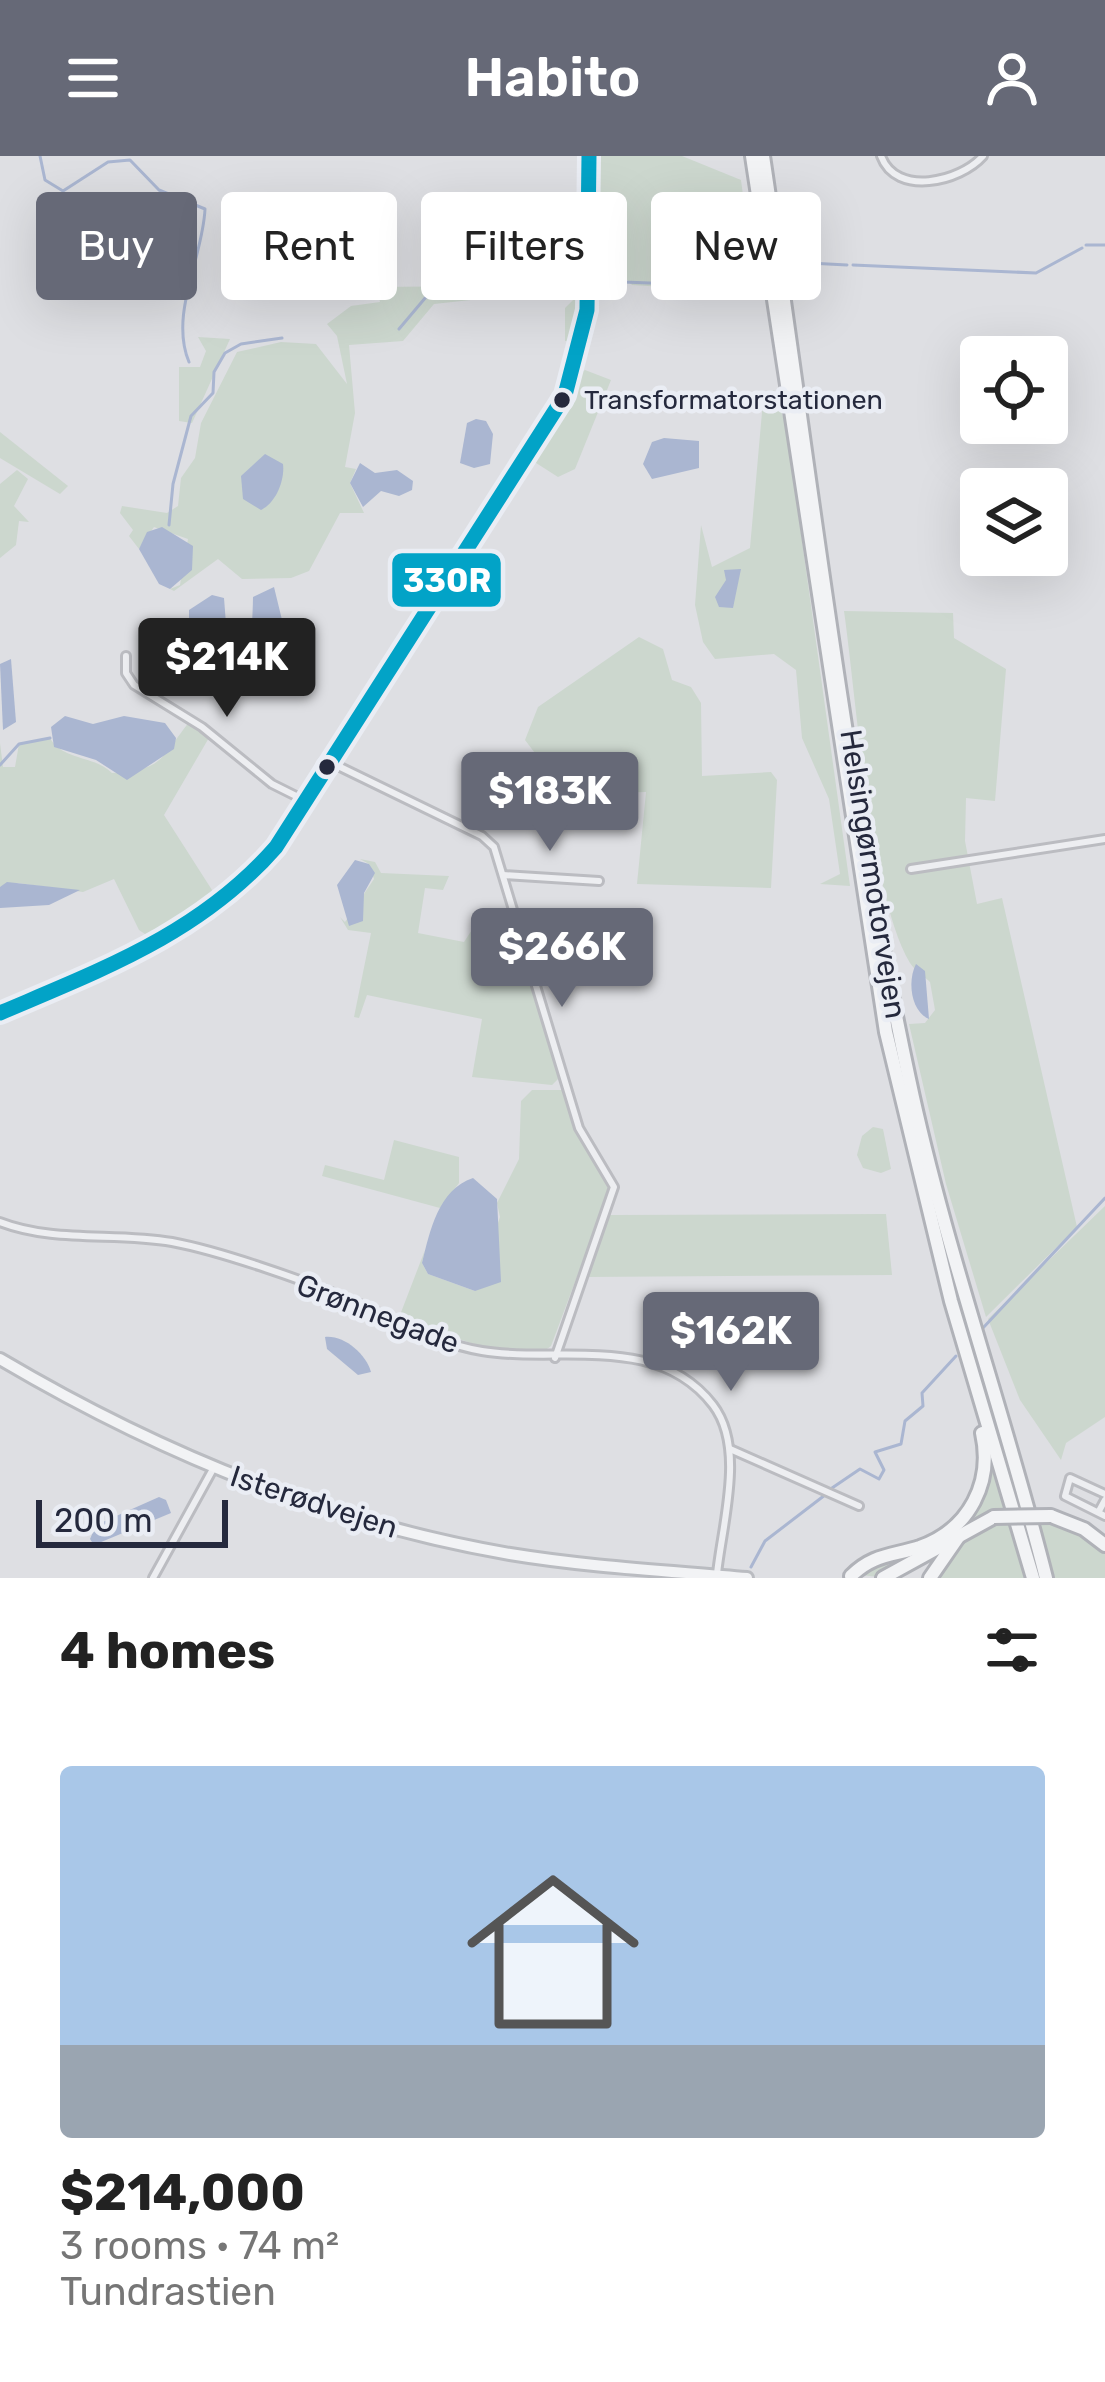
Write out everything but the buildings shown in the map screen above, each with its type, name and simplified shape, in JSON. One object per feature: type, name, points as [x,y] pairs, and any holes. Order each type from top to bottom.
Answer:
[{"type":"highway","name":"Helsingørmotorvejen","points":[[752,156],[868,935],[950,1301],[1033,1578]]},
{"type":"highway","name":"Helsingørmotorvejen","points":[[763,156],[856,784],[901,1043],[951,1255],[1048,1578]]},
{"type":"highway","points":[[849,1577],[877,1556],[933,1540],[972,1507],[985,1484],[985,1444],[950,1301]]},
{"type":"highway","points":[[883,1578],[994,1517],[1051,1516],[1084,1529],[1105,1545]]},
{"type":"highway","points":[[930,1578],[969,1527]]},
{"type":"main road","name":"Isterødvejen","points":[[0,1360],[118,1426],[213,1469],[399,1530],[505,1553],[696,1578]]},
{"type":"main road","name":"Isterødvejen","points":[[651,1571],[747,1578]]},
{"type":"street","points":[[0,1013],[200,922],[257,872],[306,801],[565,395],[587,310],[589,156]]},
{"type":"street","points":[[881,156],[891,173],[906,180],[952,178],[983,156]]},
{"type":"street","points":[[126,656],[126,673],[134,685],[202,727],[272,784],[306,801]]},
{"type":"street","points":[[332,763],[486,838],[503,875],[579,1128],[614,1187],[555,1358]]},
{"type":"street","points":[[911,868],[1105,838]]},
{"type":"street","points":[[503,875],[599,881]]},
{"type":"street","name":"Grønnegade","points":[[0,1222],[35,1232],[172,1242],[314,1286],[456,1346],[555,1358],[609,1353],[676,1373],[716,1409],[730,1449]]},
{"type":"street","points":[[717,1576],[730,1449],[860,1506]]},
{"type":"street","points":[[153,1578],[213,1469]]},
{"type":"street","points":[[1070,1478],[1105,1497],[1102,1514],[1065,1496],[1070,1478]]},
{"type":"shaded area","points":[[601,156],[682,156],[741,180],[743,192],[651,192],[651,286],[632,285],[627,279],[627,192],[595,192]]},
{"type":"shaded area","points":[[397,287],[421,287],[421,300],[471,300],[434,304],[403,341],[349,345],[355,413],[345,467],[356,469],[350,483],[364,513],[340,513],[309,571],[291,578],[242,579],[218,559],[174,591],[170,589],[180,585],[188,539],[154,527],[139,549],[120,513],[122,506],[167,513],[178,506],[181,478],[195,458],[201,423],[237,352],[281,342],[316,344],[347,384],[337,336],[327,324],[351,306],[397,300]]},
{"type":"shaded area","points":[[580,300],[574,342],[565,341],[565,308]]},
{"type":"shaded area","points":[[198,337],[230,339],[192,423],[179,421],[179,367],[200,367],[206,351]]},
{"type":"shaded area","points":[[585,370],[611,380],[575,469],[558,477],[533,461],[578,374]]},
{"type":"shaded area","points":[[774,390],[786,426],[850,886],[820,884],[840,874],[829,799],[802,738],[796,670],[774,654],[715,659],[703,642],[695,605],[701,525],[712,567],[750,548],[763,401]]},
{"type":"shaded area","points":[[0,432],[68,486],[60,494],[0,458]]},
{"type":"shaded area","points":[[17,470],[28,479],[14,506],[29,522],[19,521],[16,545],[0,558],[0,484]]},
{"type":"shaded area","points":[[844,611],[953,613],[954,638],[1006,669],[995,801],[966,798],[965,841],[977,904],[1002,898],[1077,1227],[986,1317],[946,1184],[909,1024],[925,1023],[935,1010],[930,982],[910,963],[884,892],[866,793]]},
{"type":"shaded area","points":[[639,637],[663,649],[672,680],[691,687],[701,703],[702,776],[771,772],[777,780],[771,888],[637,884],[646,792],[566,794],[525,740],[538,707]]},
{"type":"shaded area","points":[[190,721],[210,736],[164,815],[219,901],[154,940],[139,930],[114,879],[83,892],[18,883],[0,887],[0,743],[3,767],[15,767],[19,744],[50,738],[63,751],[112,773],[152,765]]},
{"type":"shaded area","points":[[360,859],[375,862],[381,873],[449,876],[443,890],[425,888],[418,933],[464,942],[481,916],[494,921],[487,953],[523,951],[559,1078],[552,1085],[472,1077],[482,1019],[367,995],[359,1018],[354,1017],[371,933],[348,930],[340,917],[345,922],[374,879],[369,864]]},
{"type":"shaded area","points":[[532,1090],[563,1090],[582,1143],[611,1186],[551,1346],[521,1353],[477,1345],[400,1315],[425,1250],[422,1263],[428,1274],[475,1291],[500,1217],[497,1203],[519,1159],[521,1101]]},
{"type":"shaded area","points":[[873,1127],[883,1129],[891,1169],[881,1173],[863,1168],[857,1155],[862,1136]]},
{"type":"shaded area","points":[[394,1140],[459,1157],[459,1183],[440,1208],[322,1176],[325,1165],[384,1180]]},
{"type":"shaded area","points":[[1105,1206],[1105,1417],[1066,1443],[1061,1460],[1020,1400],[988,1319]]},
{"type":"shaded area","points":[[886,1214],[892,1275],[586,1277],[610,1215]]},
{"type":"shaded area","points":[[986,1436],[1009,1508],[966,1523],[878,1577],[861,1575],[873,1561],[922,1549],[982,1498],[989,1477]]},
{"type":"shaded area","points":[[1012,1518],[1027,1578],[937,1578],[964,1536]]},
{"type":"shaded area","points":[[1038,1518],[1069,1526],[1105,1550],[1105,1578],[1055,1578]]},
{"type":"water","points":[[486,421],[493,434],[490,464],[474,468],[460,463],[467,423]]},
{"type":"water","points":[[664,438],[699,441],[699,468],[652,479],[643,464],[652,442]]},
{"type":"water","points":[[265,454],[283,464],[283,470],[275,497],[261,510],[243,499],[241,476]]},
{"type":"water","points":[[360,463],[375,473],[397,470],[413,481],[412,490],[399,496],[381,491],[363,507],[350,483]]},
{"type":"water","points":[[162,527],[193,546],[192,570],[170,589],[159,584],[139,549],[147,532]]},
{"type":"water","points":[[741,569],[733,608],[719,607],[715,597],[726,580],[724,570]]},
{"type":"water","points":[[274,587],[283,624],[278,655],[266,674],[254,648],[253,597]]},
{"type":"water","points":[[212,595],[224,598],[226,624],[215,638],[202,638],[189,620],[189,610]]},
{"type":"water","points":[[11,659],[16,722],[3,730],[0,664]]},
{"type":"water","points":[[65,716],[93,724],[124,716],[165,723],[176,738],[174,749],[127,780],[96,760],[54,747],[51,727]]},
{"type":"water","points":[[355,860],[369,864],[375,873],[364,893],[363,921],[349,926],[337,885]]},
{"type":"water","points":[[7,882],[80,890],[49,905],[0,908],[0,887]]},
{"type":"water","points":[[559,938],[582,941],[594,956],[592,963],[580,965],[559,948]]},
{"type":"water","points":[[916,964],[925,971],[929,1019],[918,1010],[912,995]]},
{"type":"water","points":[[473,1178],[497,1199],[501,1282],[475,1291],[428,1274],[422,1263],[444,1202]]},
{"type":"water","points":[[325,1337],[353,1347],[371,1372],[358,1375],[327,1349]]},
{"type":"water","points":[[159,1497],[166,1500],[171,1513],[94,1545],[90,1539],[96,1525]]},
{"type":"waterway","points":[[40,156],[45,180],[63,191],[108,162],[130,160],[159,190],[205,209],[185,305],[184,344],[189,362]]},
{"type":"waterway","points":[[1086,245],[1105,245]]},
{"type":"waterway","points":[[853,265],[1036,273],[1082,248]]},
{"type":"waterway","points":[[821,264],[847,265]]},
{"type":"waterway","points":[[627,282],[651,283]]},
{"type":"waterway","points":[[399,329],[423,300]]},
{"type":"waterway","points":[[169,525],[173,484],[191,416],[213,393],[214,372],[225,353],[241,344],[282,338]]},
{"type":"waterway","points":[[0,765],[19,744],[50,738]]},
{"type":"waterway","points":[[982,1329],[1105,1198]]},
{"type":"waterway","points":[[832,1488],[860,1469],[879,1479],[884,1470],[875,1452],[901,1444],[905,1421],[923,1406],[922,1393],[956,1356]]},
{"type":"waterway","points":[[751,1567],[765,1541],[825,1495]]},
{"type":"transit line","name":"330R","points":[[0,1013],[113,964],[183,926],[247,877],[276,847],[565,395],[587,310],[589,156]]},
{"type":"place","name":"Transformatorstationen","points":[[562,400]]}]
